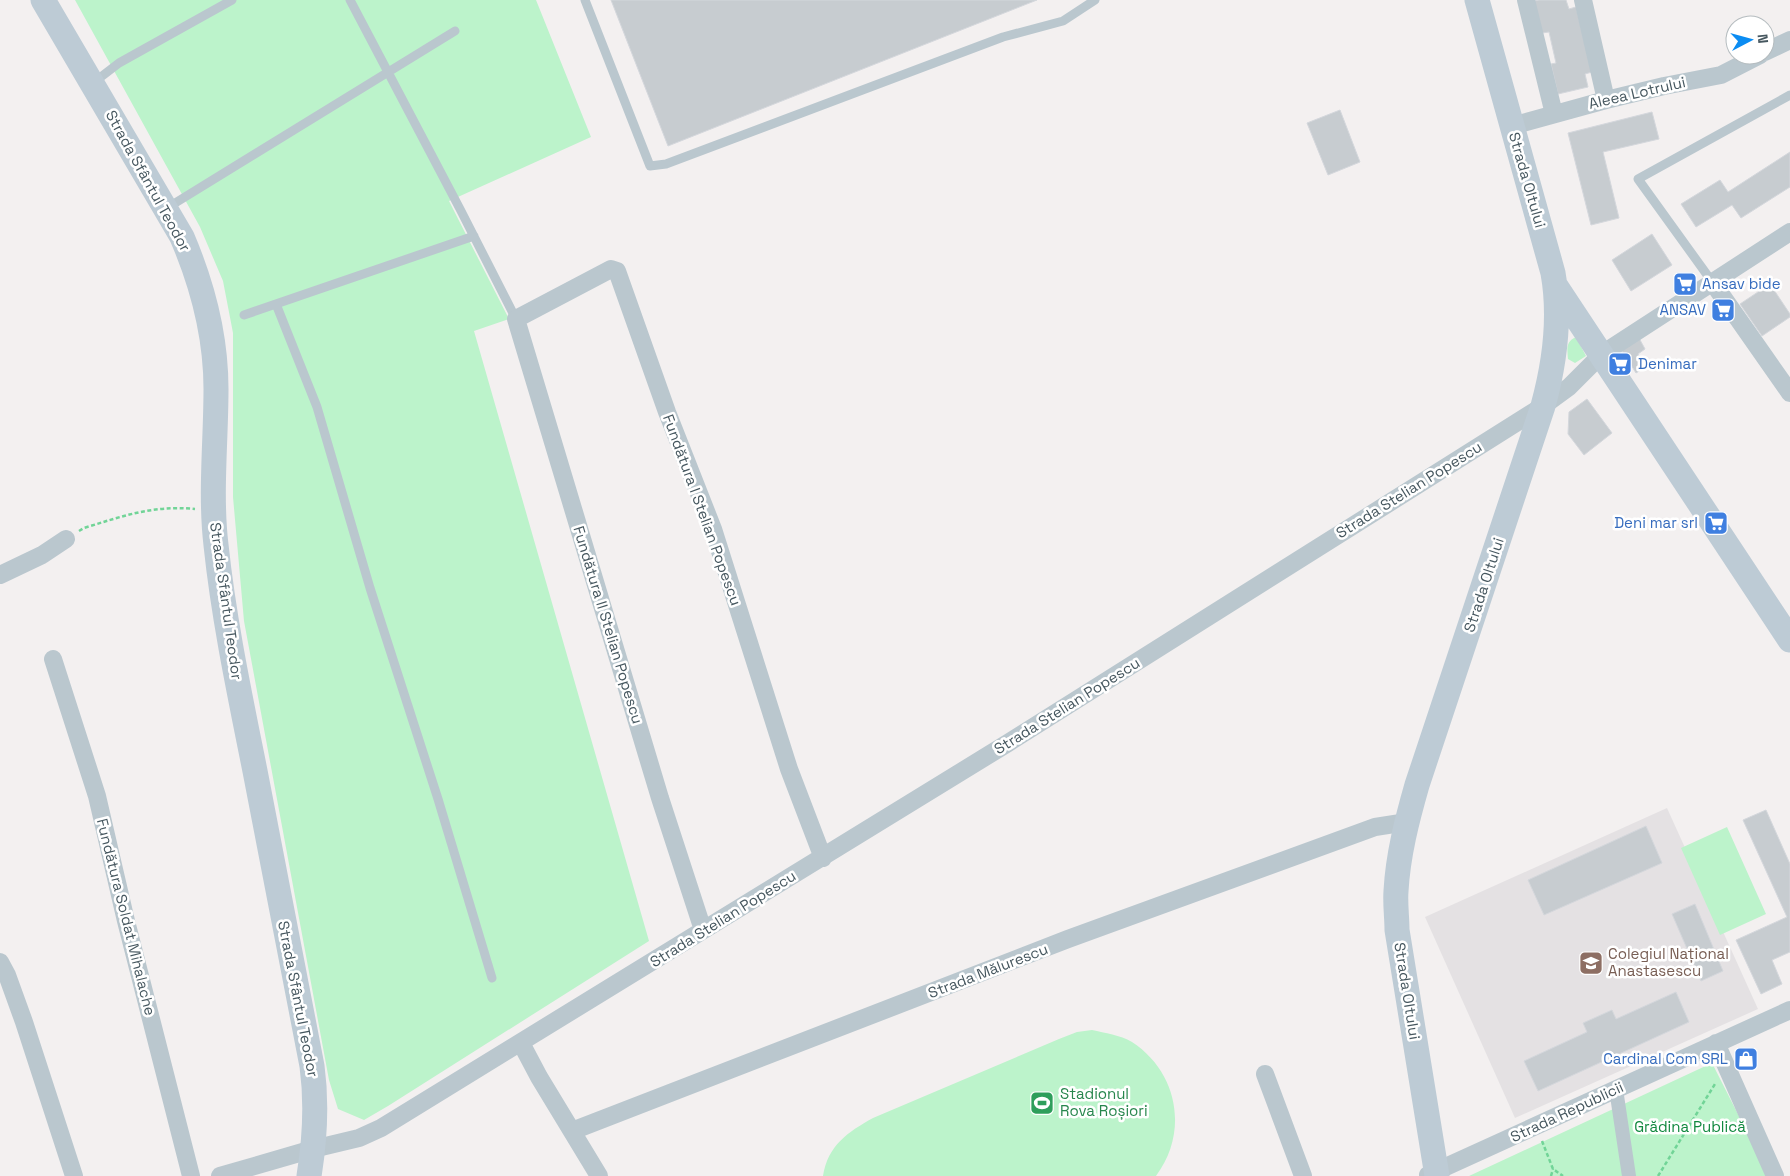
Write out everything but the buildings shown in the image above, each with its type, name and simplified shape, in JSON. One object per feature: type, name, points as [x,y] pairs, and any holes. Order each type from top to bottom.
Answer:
[{"type":"main road","name":"Strada Sfântul Teodor","points":[[43,0],[166,208],[194,266],[209,319],[214,348],[216,387],[214,511],[220,576],[234,662],[312,1066],[315,1092],[313,1149],[309,1176]]},
{"type":"main road","name":"Strada Oltului","points":[[1432,1174],[1397,930],[1396,893],[1399,863],[1417,785],[1543,406],[1552,373],[1556,343],[1555,285],[1477,0]]},
{"type":"main road","points":[[1555,285],[1790,640]]},
{"type":"street","points":[[1526,0],[1554,114]]},
{"type":"street","points":[[1583,0],[1606,100]]},
{"type":"street","points":[[1775,47],[1790,40]]},
{"type":"street","name":"Aleea Lotrului","points":[[1512,126],[1606,100],[1721,75],[1740,65]]},
{"type":"street","name":"Strada Stelian Popescu","points":[[313,1149],[359,1138],[382,1128],[823,858],[1543,406],[1569,387],[1602,354],[1790,232]]},
{"type":"street","name":"Fundătura I Stelian Popescu","points":[[516,319],[611,269],[617,272],[667,412],[712,529],[789,769],[823,858]]},
{"type":"street","points":[[1713,283],[1789,391]]},
{"type":"street","name":"Fundătura II Stelian Popescu","points":[[516,319],[657,788],[703,930]]},
{"type":"street","points":[[0,575],[42,555],[66,540]]},
{"type":"street","name":"Fundătura Soldat Mihalache","points":[[53,659],[97,796],[126,921],[191,1176]]},
{"type":"street","name":"Strada Mălurescu","points":[[572,1132],[689,1085],[1068,940],[1375,827],[1407,822]]},
{"type":"street","points":[[0,962],[7,975],[24,1022],[74,1176]]},
{"type":"street","name":"Strada Republicii","points":[[1432,1174],[1790,1010]]},
{"type":"street","points":[[521,1043],[599,1176]]},
{"type":"street","points":[[1716,1043],[1775,1176]]},
{"type":"street","points":[[1265,1074],[1303,1176]]},
{"type":"street","points":[[1616,1089],[1629,1176]]},
{"type":"street","points":[[220,1176],[313,1149]]},
{"type":"lane","points":[[92,83],[119,63],[232,0]]},
{"type":"lane","points":[[350,0],[516,319]]},
{"type":"lane","points":[[585,0],[650,166],[666,164],[1003,37],[1063,21],[1095,0]]},
{"type":"lane","points":[[166,208],[455,31]]},
{"type":"lane","points":[[1713,283],[1638,179],[1790,95]]},
{"type":"lane","points":[[244,315],[474,236]]},
{"type":"lane","points":[[276,304],[317,407],[370,588],[438,799],[492,978]]},
{"type":"path","points":[[66,540],[84,528],[135,512],[162,508],[214,511]]},
{"type":"path","points":[[1658,1176],[1726,1065]]},
{"type":"path","points":[[1536,1125],[1553,1168],[1563,1176]]},
{"type":"path","points":[[1551,1176],[1553,1168]]},
{"type":"shaded area","name":"Colegiul Național Anastasescu","points":[[1667,808],[1758,1009],[1515,1118],[1425,917]]},
{"type":"green space","points":[[75,0],[536,0],[591,137],[449,201],[509,319],[474,331],[649,941],[364,1120],[338,1109],[329,1080],[244,621],[233,497],[233,333],[223,281],[200,227]]},
{"type":"green space","points":[[1576,337],[1586,356],[1575,363],[1568,359],[1567,349],[1570,341]]},
{"type":"green space","points":[[1727,827],[1766,914],[1720,935],[1681,848]]},
{"type":"green space","name":"Stadionul Rova Roșiori","points":[[1092,1030],[1132,1042],[1148,1055],[1160,1069],[1169,1086],[1174,1104],[1173,1141],[1166,1159],[1156,1176],[823,1176],[829,1156],[840,1141],[873,1118],[1059,1039],[1077,1032]]},
{"type":"green space","name":"Grădina Publică","points":[[1712,1063],[1744,1126],[1766,1176],[1469,1176]]},
{"type":"place","name":"Ansav bide","points":[[1685,284]]},
{"type":"place","name":"ANSAV","points":[[1723,310]]},
{"type":"place","name":"Denimar","points":[[1620,364]]},
{"type":"place","name":"Deni mar srl","points":[[1716,523]]},
{"type":"place","name":"Colegiul Național Anastasescu","points":[[1591,963]]},
{"type":"place","name":"Cardinal Com SRL","points":[[1746,1059]]},
{"type":"place","name":"Stadionul Rova Roșiori","points":[[1042,1103]]}]
